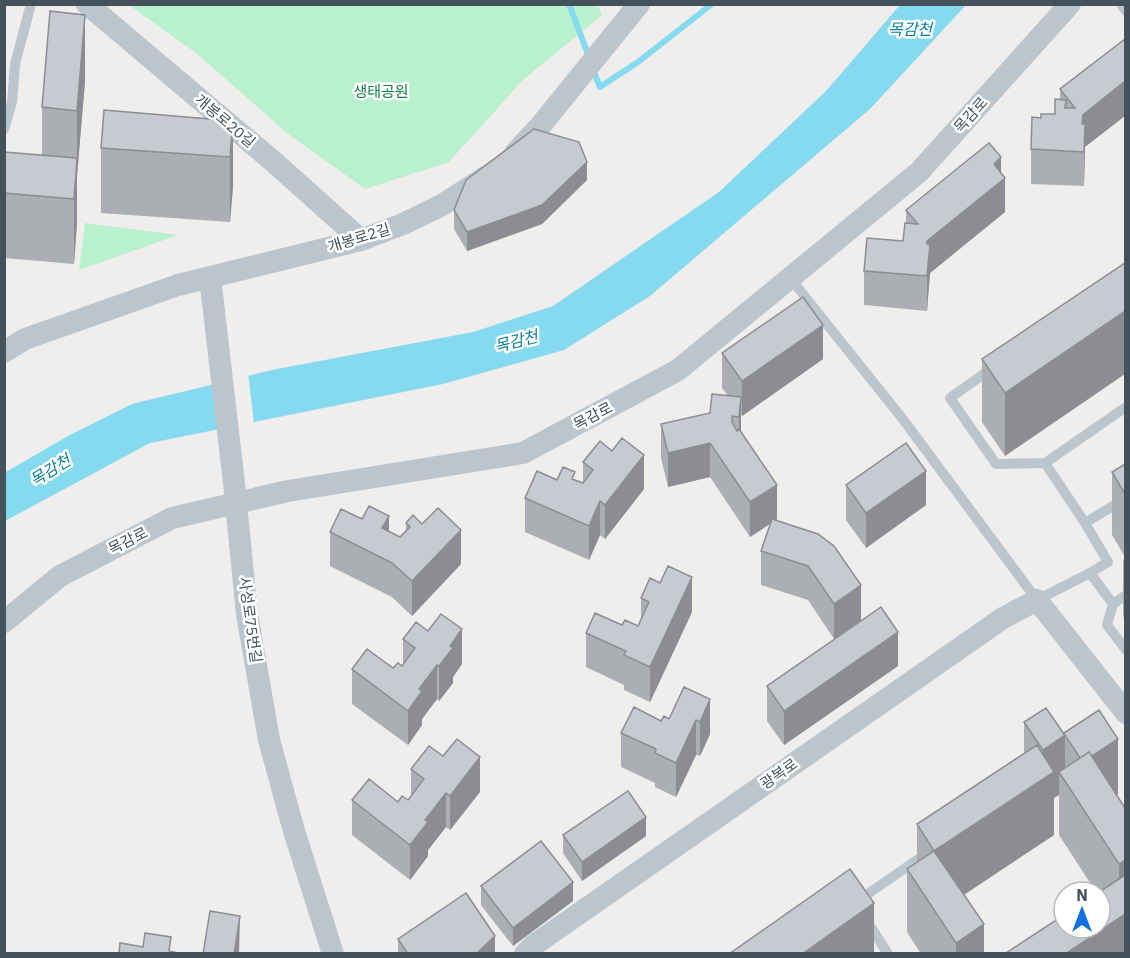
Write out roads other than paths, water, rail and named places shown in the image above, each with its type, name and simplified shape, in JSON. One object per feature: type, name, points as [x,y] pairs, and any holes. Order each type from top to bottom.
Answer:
[{"type":"street","name":"개봉로20길","points":[[87,4],[275,163],[361,240]]},
{"type":"street","name":"개봉로2길","points":[[4,352],[25,339],[178,285],[361,240],[404,224],[442,205],[501,167],[541,125],[639,4]]},
{"type":"street","name":"목감로","points":[[4,622],[60,576],[172,518],[235,493],[288,490],[524,453],[678,370],[919,172],[1070,4]]},
{"type":"street","name":"사성로75번길","points":[[210,277],[247,614],[269,740],[294,831],[333,954]]},
{"type":"street","points":[[1037,600],[1125,713]]},
{"type":"street","name":"광복로","points":[[525,954],[534,945],[1003,618],[1037,600]]},
{"type":"lane","points":[[4,129],[12,102],[15,64],[31,4]]},
{"type":"lane","points":[[1121,4],[1125,11]]},
{"type":"lane","points":[[790,278],[902,418],[1037,600],[1108,562],[1085,523],[1044,463]]},
{"type":"lane","points":[[1006,358],[950,398],[996,464],[1044,463],[1125,407]]},
{"type":"lane","points":[[1085,523],[1125,498]]},
{"type":"lane","points":[[1090,573],[1113,604]]},
{"type":"lane","points":[[1125,595],[1113,604],[1107,625],[1125,650]]},
{"type":"lane","points":[[844,909],[933,848]]},
{"type":"lane","points":[[854,903],[888,954]]},
{"type":"water","name":"목감천","points":[[900,5],[966,5],[870,109],[650,296],[564,350],[443,384],[150,443],[5,521],[4,473],[70,435],[132,404],[272,370],[473,332],[553,306],[719,192],[827,90]]},
{"type":"waterway","points":[[569,4],[589,57]]},
{"type":"waterway","points":[[593,70],[600,87],[638,62],[712,4]]},
{"type":"park label","name":"생태공원","points":[[381,92]]}]
